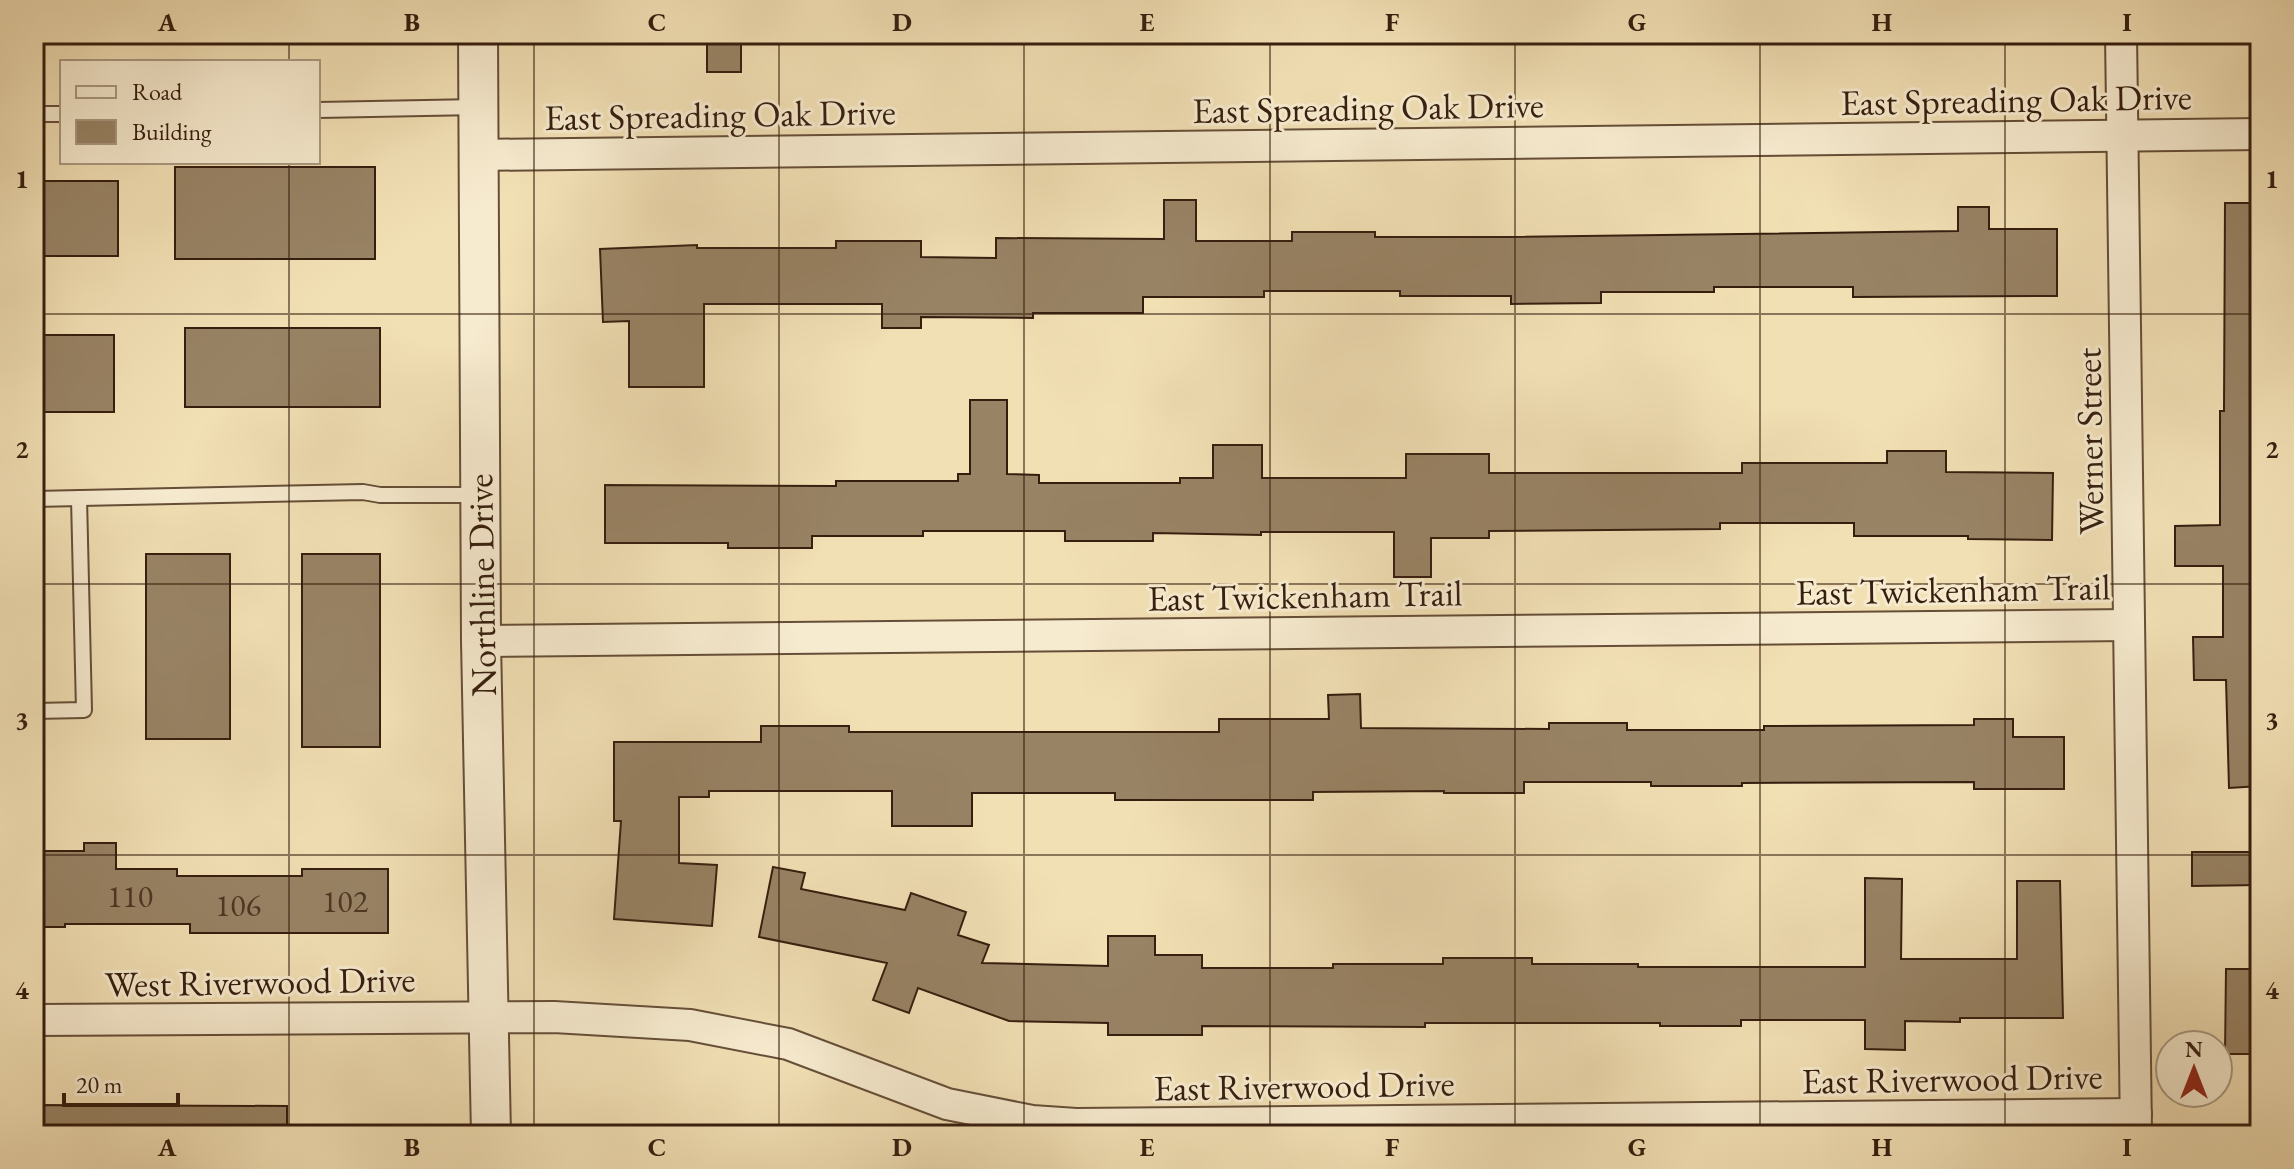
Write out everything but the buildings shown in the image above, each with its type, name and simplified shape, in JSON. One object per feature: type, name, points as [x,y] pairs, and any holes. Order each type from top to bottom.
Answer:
[{"type":"street","name":"Northline Drive","points":[[478,34],[481,641],[491,1135]]},
{"type":"street","name":"Werner Street","points":[[2121,34],[2136,1125]]},
{"type":"street","name":"East Spreading Oak Drive","points":[[478,155],[2260,134]]},
{"type":"street","name":"East Twickenham Trail","points":[[481,641],[2129,625]]},
{"type":"street","name":"East Riverwood Drive","points":[[487,1018],[641,1021],[740,1033],[788,1044],[947,1104],[990,1114],[1076,1124],[2136,1125]]},
{"type":"street","name":"West Riverwood Drive","points":[[34,1020],[487,1018]]},
{"type":"lane","points":[[320,110],[478,107]]},
{"type":"lane","points":[[34,114],[60,114]]},
{"type":"lane","points":[[34,499],[363,492],[380,495],[480,495]]},
{"type":"lane","points":[[34,711],[84,710],[79,498]]}]
